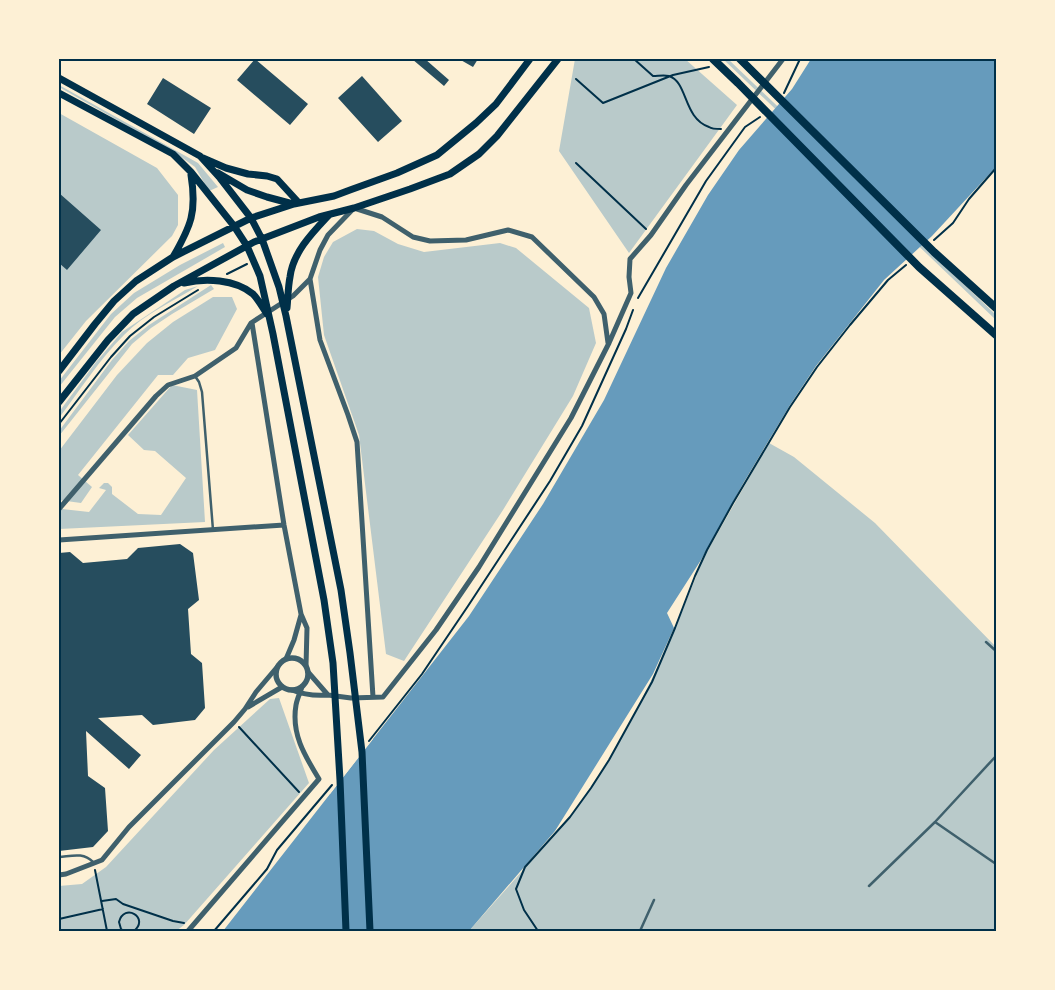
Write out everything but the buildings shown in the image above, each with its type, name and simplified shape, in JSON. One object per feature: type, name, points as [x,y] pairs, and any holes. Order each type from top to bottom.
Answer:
[{"type":"main road","points":[[59,372],[114,301],[136,281],[173,257],[247,220],[296,203],[334,196],[397,173],[438,155],[496,104],[530,59]]},
{"type":"main road","points":[[59,402],[108,340],[133,314],[174,286],[254,242],[329,214],[354,208],[450,174],[479,154],[497,136],[558,59]]},
{"type":"main road","points":[[740,59],[934,252],[993,299],[996,308]]},
{"type":"main road","points":[[716,62],[738,82],[919,267],[996,335]]},
{"type":"main road","points":[[59,78],[200,156],[226,168],[277,179],[296,203]]},
{"type":"main road","points":[[59,93],[173,154],[191,172],[234,226],[247,246],[260,276],[324,600],[333,663],[346,931]]},
{"type":"main road","points":[[200,156],[262,239],[279,287],[286,316],[341,590],[350,653],[362,752],[370,931]]},
{"type":"main road","points":[[212,170],[247,190],[296,203]]},
{"type":"main road","points":[[173,257],[188,229],[192,217],[194,202],[191,172]]},
{"type":"main road","points":[[286,316],[290,275],[298,254],[310,235],[329,214]]},
{"type":"main road","points":[[174,286],[197,280],[221,281],[239,286],[253,294],[270,320]]},
{"type":"street","points":[[278,666],[276,678],[282,687],[300,694],[351,698],[383,697],[436,630],[479,567],[571,418],[631,293],[629,277],[630,259],[783,59]]},
{"type":"street","points":[[59,509],[156,396],[168,385],[195,376],[236,348],[252,323],[293,296],[310,279],[320,250],[328,235],[354,208],[382,217],[413,237],[430,241],[466,240],[508,230],[532,238],[594,297],[604,314],[608,343]]},
{"type":"street","points":[[310,279],[320,340],[357,442],[373,698]]},
{"type":"street","points":[[188,931],[319,780],[299,743],[295,722],[296,704],[302,687],[306,682],[307,628],[301,614],[284,525],[252,323]]},
{"type":"street","points":[[59,540],[284,525]]},
{"type":"street","points":[[286,659],[294,640],[301,614]]},
{"type":"street","points":[[59,874],[66,874],[102,860],[129,827],[234,722],[281,662],[292,658],[303,662],[328,695]]},
{"type":"street","points":[[245,709],[282,687]]},
{"type":"street","points":[[292,690],[302,687]]},
{"type":"lane","points":[[195,376],[202,392],[213,530]]},
{"type":"lane","points":[[986,642],[996,650]]},
{"type":"lane","points":[[868,886],[935,822],[996,756]]},
{"type":"lane","points":[[935,822],[996,864]]},
{"type":"lane","points":[[59,857],[82,856],[87,857],[94,863]]},
{"type":"lane","points":[[640,931],[654,900]]},
{"type":"path","points":[[634,59],[653,76],[670,76],[676,81],[683,90],[690,111],[698,121],[709,128],[728,130]]},
{"type":"path","points":[[576,79],[603,103],[670,76],[716,62]]},
{"type":"path","points":[[576,163],[651,234]]},
{"type":"path","points":[[931,243],[953,223],[969,198],[996,168]]},
{"type":"path","points":[[222,276],[254,260]]},
{"type":"path","points":[[538,931],[524,910],[516,889],[525,867],[570,817],[609,760],[652,682],[695,576],[708,550],[733,503],[790,407],[817,367],[850,325],[888,280],[909,263]]},
{"type":"path","points":[[59,424],[111,357],[130,336],[154,317],[199,289]]},
{"type":"path","points":[[234,722],[304,797]]},
{"type":"path","points":[[94,863],[108,931]]},
{"type":"path","points":[[102,901],[116,899],[123,904],[172,921],[194,925]]},
{"type":"path","points":[[134,914],[138,909]]},
{"type":"path","points":[[59,919],[103,910]]},
{"type":"path","points":[[124,931],[120,926],[120,919],[124,914],[128,913],[134,914],[140,921],[138,928],[134,931]]},
{"type":"path","points":[[59,926],[60,931]]},
{"type":"shaded area","points":[[575,59],[685,59],[737,105],[629,253],[559,151]]},
{"type":"shaded area","points":[[723,59],[728,59],[996,315],[996,320]]},
{"type":"shaded area","points":[[59,85],[198,163],[218,187],[209,191],[195,167],[177,154],[59,87]]},
{"type":"shaded area","points":[[59,113],[157,168],[178,195],[178,225],[172,236],[86,321],[59,355],[59,284],[61,282],[59,274]]},
{"type":"shaded area","points":[[357,229],[374,231],[398,244],[424,252],[500,243],[516,248],[589,308],[596,343],[573,396],[503,510],[404,661],[386,654],[359,435],[324,335],[318,277],[324,257],[333,242]]},
{"type":"shaded area","points":[[223,243],[225,247],[137,298],[115,317],[59,387],[59,381],[111,314],[134,293],[180,265]]},
{"type":"shaded area","points":[[211,285],[214,289],[151,328],[132,344],[59,436],[59,431],[112,360],[129,341],[149,325]]},
{"type":"shaded area","points":[[198,286],[150,314],[132,327],[98,365],[59,418],[59,412],[96,362],[122,332],[185,290]]},
{"type":"shaded area","points":[[213,297],[232,297],[237,309],[215,350],[188,358],[173,375],[158,375],[78,475],[92,487],[81,503],[59,500],[59,451],[117,375],[147,343],[173,322]]},
{"type":"shaded area","points":[[172,385],[197,390],[205,522],[59,529],[59,514],[62,509],[89,512],[106,490],[99,488],[104,483],[108,483],[112,487],[112,494],[138,514],[161,515],[186,478],[155,451],[144,450],[128,435]]},
{"type":"shaded area","points":[[769,443],[794,457],[875,523],[996,647],[996,931],[469,931],[570,817],[605,766],[635,713],[668,646],[704,557]]},
{"type":"shaded area","points":[[279,698],[309,783],[184,925],[176,931],[59,931],[59,886],[82,884],[106,867],[214,750],[270,699]]},
{"type":"water","points":[[811,59],[996,59],[996,167],[932,236],[884,280],[816,366],[790,405],[744,482],[701,560],[667,613],[674,628],[653,674],[555,831],[469,931],[223,931],[469,616],[543,504],[604,400],[666,268],[708,195],[739,150],[792,89]]},
{"type":"pier","points":[[372,736],[373,739],[330,794],[329,791]]}]
